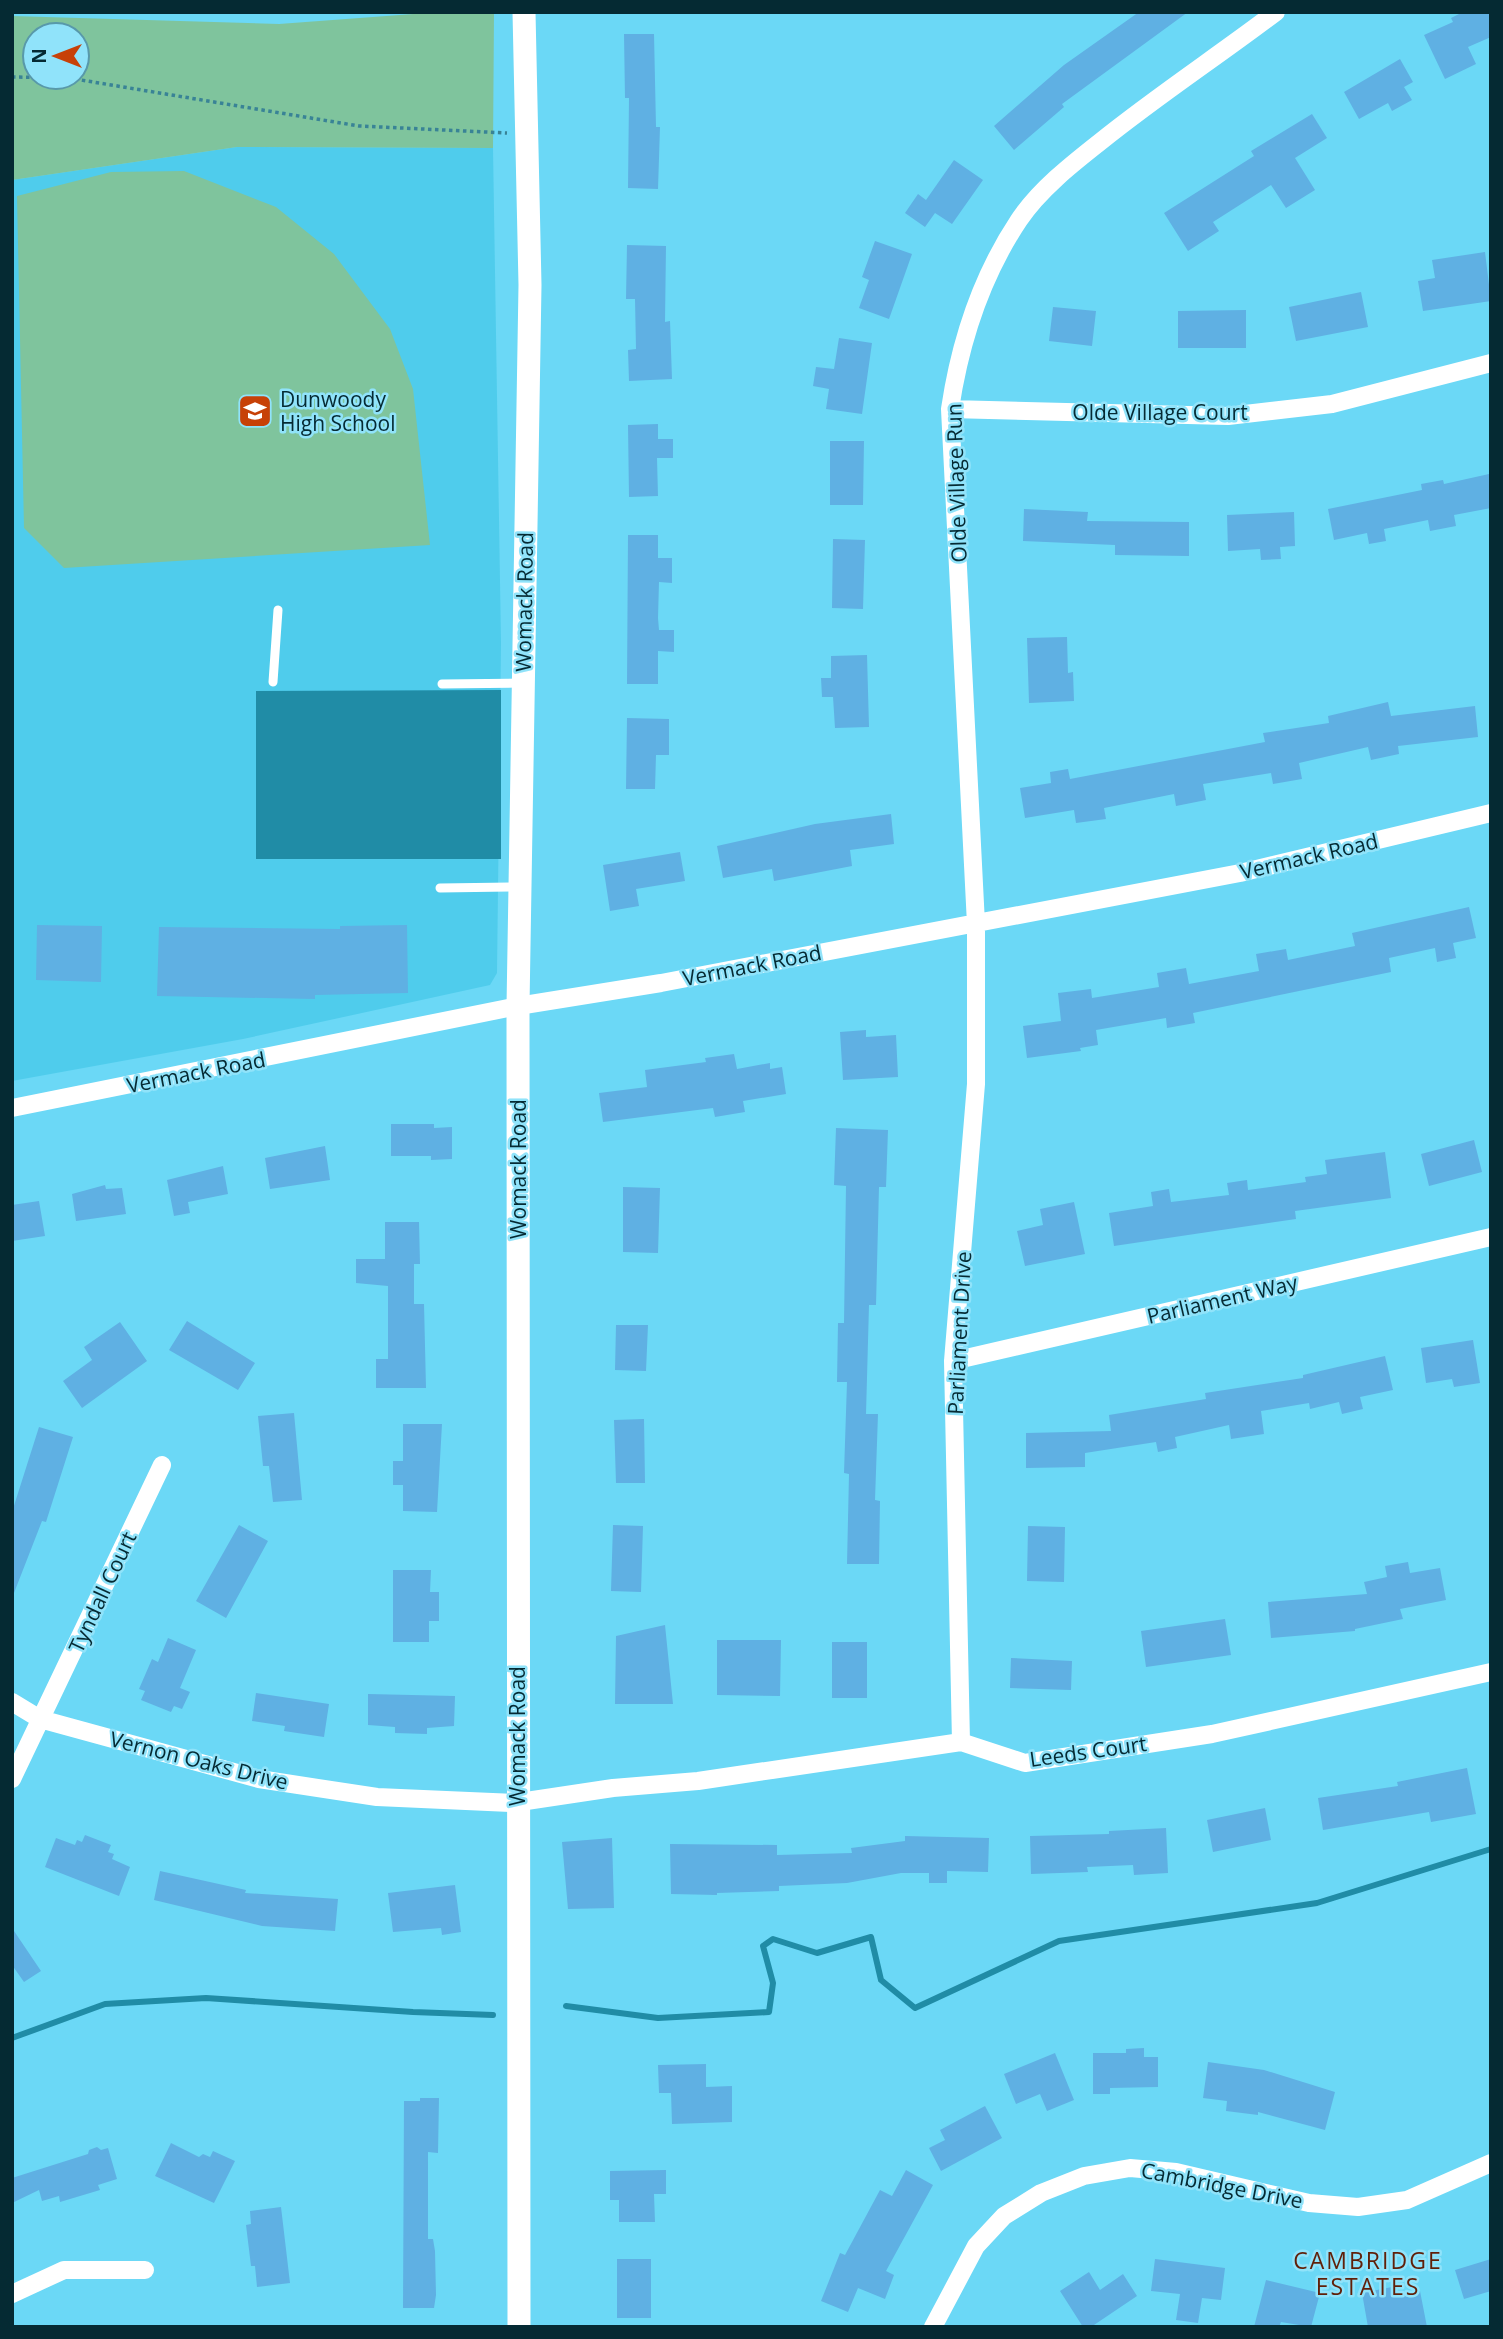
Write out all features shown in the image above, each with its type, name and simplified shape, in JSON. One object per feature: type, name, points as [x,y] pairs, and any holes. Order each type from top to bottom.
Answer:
[{"type":"street","name":"Womack Road","points":[[519,2327],[518,1006],[530,285],[524,12]]},
{"type":"street","name":"Olde Village Run","points":[[976,924],[950,409],[958,358],[981,291],[1020,219],[1067,168],[1126,121],[1276,12]]},
{"type":"street","name":"Olde Village Court","points":[[950,409],[1228,416],[1332,404],[1491,363]]},
{"type":"street","name":"Vermack Road","points":[[12,1108],[518,1006],[976,924],[1240,873],[1491,813]]},
{"type":"street","name":"Parliament Drive","points":[[961,1742],[953,1361],[976,1084],[976,924]]},
{"type":"street","name":"Parliament Way","points":[[953,1361],[1491,1237]]},
{"type":"street","name":"Tyndall Court","points":[[12,1779],[162,1465]]},
{"type":"street","name":"Leeds Court","points":[[517,1802],[613,1788],[698,1782],[961,1742],[1025,1763],[1212,1734],[1491,1672]]},
{"type":"street","name":"Vernon Oaks Drive","points":[[12,1702],[40,1719],[259,1779],[377,1797],[517,1802]]},
{"type":"street","name":"Cambridge Drive","points":[[933,2327],[976,2246],[1004,2216],[1041,2193],[1084,2176],[1130,2168],[1176,2172],[1309,2203],[1358,2207],[1407,2200],[1491,2163]]},
{"type":"street","points":[[12,2294],[64,2270],[145,2270]]},
{"type":"lane","points":[[273,682],[278,610]]},
{"type":"lane","points":[[442,684],[522,683]]},
{"type":"lane","points":[[440,888],[520,887]]},
{"type":"path","points":[[12,77],[69,78],[359,127],[526,134]]},
{"type":"shaded area","name":"Dunwoody High School","points":[[237,147],[493,148],[501,643],[497,973],[490,985],[243,1039],[12,1081],[12,180]]},
{"type":"shaded area","points":[[501,690],[501,859],[256,859],[256,691]]},
{"type":"green space","points":[[440,12],[494,12],[493,148],[237,147],[12,180],[12,16],[279,24]]},
{"type":"green space","points":[[184,171],[276,207],[334,254],[390,329],[413,389],[430,545],[64,568],[24,528],[17,196],[111,172]]},
{"type":"building","points":[[1139,12],[1188,12],[1062,104],[1064,107],[1014,150],[994,126],[1064,65]]},
{"type":"building","points":[[1463,12],[1491,12],[1491,37],[1468,47],[1476,64],[1445,79],[1424,35],[1453,22],[1451,18]]},
{"type":"building","points":[[624,34],[654,34],[656,127],[660,127],[658,189],[628,188],[629,98],[625,98]]},
{"type":"building","points":[[1400,59],[1413,82],[1404,87],[1412,100],[1392,111],[1388,103],[1359,119],[1344,92]]},
{"type":"building","points":[[1312,114],[1327,138],[1295,158],[1315,190],[1286,208],[1271,185],[1213,222],[1219,231],[1188,251],[1164,213],[1254,156],[1251,151]]},
{"type":"building","points":[[954,160],[983,180],[952,224],[935,213],[925,227],[905,213],[918,194],[926,200]]},
{"type":"building","points":[[875,241],[912,254],[889,319],[859,308],[869,280],[862,277]]},
{"type":"building","points":[[627,245],[666,246],[665,322],[670,321],[672,379],[629,381],[628,350],[636,349],[635,299],[626,299]]},
{"type":"building","points":[[1485,252],[1491,301],[1423,311],[1418,281],[1435,278],[1432,260]]},
{"type":"building","points":[[1361,292],[1368,327],[1296,341],[1289,307]]},
{"type":"building","points":[[1053,307],[1096,311],[1092,346],[1049,341]]},
{"type":"building","points":[[1246,310],[1246,348],[1178,348],[1178,311]]},
{"type":"building","points":[[839,338],[872,343],[862,414],[826,409],[829,389],[813,386],[816,367],[834,369]]},
{"type":"building","points":[[658,424],[658,439],[673,439],[673,458],[657,458],[658,496],[629,497],[628,425]]},
{"type":"building","points":[[830,441],[864,441],[863,505],[830,505]]},
{"type":"building","points":[[1489,474],[1491,508],[1454,515],[1456,526],[1430,531],[1428,520],[1384,529],[1386,541],[1369,544],[1367,533],[1334,540],[1328,509],[1422,490],[1421,484],[1443,480],[1444,484]]},
{"type":"building","points":[[1024,509],[1088,512],[1087,521],[1189,522],[1189,556],[1115,555],[1115,545],[1023,541]]},
{"type":"building","points":[[1294,512],[1295,546],[1280,547],[1281,559],[1261,560],[1260,549],[1228,551],[1227,515]]},
{"type":"building","points":[[628,535],[658,535],[658,558],[672,558],[672,583],[659,582],[658,618],[659,630],[674,630],[674,652],[658,651],[658,684],[627,684]]},
{"type":"building","points":[[833,539],[865,540],[863,609],[832,608]]},
{"type":"building","points":[[1067,637],[1068,673],[1073,672],[1074,701],[1029,703],[1027,638]]},
{"type":"building","points":[[867,655],[869,727],[835,728],[833,697],[822,697],[821,678],[831,678],[831,656]]},
{"type":"building","points":[[1388,702],[1391,716],[1475,706],[1478,737],[1398,746],[1399,754],[1371,760],[1368,747],[1299,763],[1302,779],[1273,784],[1271,773],[1203,784],[1206,800],[1176,806],[1174,794],[1104,808],[1106,819],[1076,823],[1074,810],[1025,818],[1020,788],[1051,783],[1050,772],[1068,769],[1070,779],[1265,742],[1263,733],[1329,723],[1328,716]]},
{"type":"building","points":[[627,718],[669,719],[669,755],[656,755],[655,789],[626,789]]},
{"type":"building","points":[[891,814],[894,844],[850,850],[852,866],[774,881],[772,869],[723,878],[717,846],[815,824]]},
{"type":"building","points":[[680,852],[685,881],[636,889],[639,906],[610,911],[603,865]]},
{"type":"building","points":[[1469,907],[1476,938],[1453,943],[1456,958],[1437,962],[1435,948],[1389,958],[1391,972],[1193,1013],[1195,1023],[1167,1028],[1166,1018],[1096,1030],[1098,1045],[1080,1048],[1081,1051],[1027,1058],[1023,1026],[1061,1021],[1058,993],[1091,989],[1092,998],[1159,987],[1157,973],[1186,968],[1189,984],[1259,971],[1256,954],[1286,949],[1288,960],[1355,946],[1352,933]]},
{"type":"building","points":[[37,925],[102,926],[101,982],[36,980]]},
{"type":"building","points":[[407,925],[408,993],[315,995],[315,999],[157,996],[159,927],[340,929],[340,926]]},
{"type":"building","points":[[866,1030],[866,1037],[896,1035],[898,1077],[843,1080],[840,1032]]},
{"type":"building","points":[[734,1054],[737,1069],[770,1063],[770,1069],[782,1067],[786,1094],[743,1101],[745,1112],[715,1117],[713,1108],[603,1122],[599,1093],[647,1087],[645,1070],[706,1062],[705,1058]]},
{"type":"building","points":[[391,1124],[434,1124],[434,1128],[452,1127],[452,1159],[391,1156]]},
{"type":"building","points":[[836,1128],[888,1130],[886,1187],[879,1187],[876,1305],[869,1305],[866,1414],[878,1414],[875,1500],[880,1501],[879,1564],[847,1564],[849,1474],[844,1473],[847,1382],[837,1382],[838,1323],[844,1323],[846,1186],[834,1185]]},
{"type":"building","points":[[1474,1140],[1482,1172],[1429,1186],[1421,1154]]},
{"type":"building","points":[[325,1146],[330,1180],[270,1189],[265,1158]]},
{"type":"building","points":[[1385,1152],[1391,1198],[1295,1211],[1296,1219],[1114,1246],[1109,1213],[1153,1206],[1151,1192],[1169,1189],[1171,1202],[1229,1195],[1227,1183],[1247,1180],[1248,1190],[1306,1182],[1305,1177],[1327,1174],[1325,1160]]},
{"type":"building","points":[[223,1166],[228,1194],[188,1202],[190,1213],[174,1216],[167,1180]]},
{"type":"building","points":[[105,1185],[106,1189],[122,1188],[126,1214],[76,1221],[72,1194]]},
{"type":"building","points":[[623,1187],[660,1188],[658,1253],[623,1252]]},
{"type":"building","points":[[39,1201],[45,1236],[12,1241],[12,1205]]},
{"type":"building","points":[[1074,1202],[1085,1254],[1025,1266],[1017,1231],[1043,1225],[1040,1209]]},
{"type":"building","points":[[385,1222],[419,1222],[420,1264],[414,1264],[414,1304],[424,1304],[426,1388],[376,1388],[376,1359],[388,1359],[388,1286],[356,1283],[356,1259],[385,1259]]},
{"type":"building","points":[[187,1321],[255,1363],[238,1390],[169,1350]]},
{"type":"building","points":[[120,1322],[147,1361],[82,1408],[63,1381],[92,1360],[84,1347]]},
{"type":"building","points":[[616,1325],[648,1325],[646,1371],[615,1370]]},
{"type":"building","points":[[1473,1340],[1480,1383],[1454,1387],[1452,1379],[1426,1383],[1421,1348]]},
{"type":"building","points":[[1385,1356],[1393,1390],[1360,1397],[1363,1409],[1342,1414],[1339,1402],[1310,1409],[1309,1403],[1261,1411],[1264,1434],[1231,1439],[1229,1425],[1175,1437],[1177,1448],[1158,1452],[1156,1442],[1085,1453],[1085,1467],[1026,1468],[1026,1433],[1111,1431],[1109,1415],[1206,1399],[1205,1393],[1303,1378],[1303,1375]]},
{"type":"building","points":[[294,1413],[302,1500],[273,1502],[269,1466],[263,1466],[258,1416]]},
{"type":"building","points":[[644,1419],[645,1483],[616,1483],[614,1420]]},
{"type":"building","points":[[403,1424],[442,1424],[437,1512],[403,1511],[403,1485],[393,1485],[393,1461],[403,1461]]},
{"type":"building","points":[[39,1427],[73,1437],[46,1522],[42,1521],[14,1593],[12,1512]]},
{"type":"building","points":[[239,1525],[268,1541],[226,1618],[196,1601]]},
{"type":"building","points":[[613,1525],[643,1526],[641,1592],[611,1591]]},
{"type":"building","points":[[1028,1526],[1065,1527],[1064,1582],[1027,1581]]},
{"type":"building","points":[[1408,1562],[1410,1573],[1440,1568],[1446,1600],[1400,1609],[1403,1619],[1355,1631],[1271,1638],[1268,1602],[1367,1594],[1364,1582],[1387,1577],[1385,1566]]},
{"type":"building","points":[[393,1570],[431,1570],[430,1592],[439,1592],[439,1621],[429,1621],[429,1642],[393,1642]]},
{"type":"building","points":[[1225,1619],[1231,1655],[1146,1667],[1141,1631]]},
{"type":"building","points":[[665,1625],[673,1704],[615,1704],[616,1636]]},
{"type":"building","points":[[168,1638],[196,1650],[180,1688],[190,1692],[182,1709],[174,1706],[171,1712],[141,1700],[145,1691],[139,1689],[152,1659],[158,1662]]},
{"type":"building","points":[[717,1640],[781,1640],[780,1696],[717,1695]]},
{"type":"building","points":[[832,1642],[867,1642],[867,1698],[832,1698]]},
{"type":"building","points":[[1011,1658],[1072,1661],[1071,1690],[1010,1688]]},
{"type":"building","points":[[256,1693],[329,1704],[324,1737],[284,1731],[285,1726],[252,1721]]},
{"type":"building","points":[[368,1694],[455,1696],[454,1726],[427,1728],[427,1734],[395,1733],[395,1727],[368,1725]]},
{"type":"building","points":[[1467,1768],[1476,1814],[1431,1822],[1429,1812],[1323,1830],[1318,1798],[1398,1786],[1397,1782]]},
{"type":"building","points":[[1265,1808],[1271,1840],[1213,1852],[1207,1820]]},
{"type":"building","points":[[1166,1828],[1168,1873],[1134,1875],[1133,1865],[1087,1867],[1088,1872],[1031,1874],[1030,1836],[1109,1834],[1109,1831]]},
{"type":"building","points":[[85,1835],[111,1845],[108,1852],[114,1854],[112,1859],[130,1867],[119,1896],[45,1867],[56,1838],[75,1845],[77,1840],[82,1842]]},
{"type":"building","points":[[905,1836],[989,1838],[988,1872],[947,1871],[947,1883],[929,1883],[929,1873],[901,1873],[847,1883],[779,1886],[779,1891],[717,1895],[671,1894],[670,1844],[777,1845],[777,1855],[852,1853],[851,1848],[905,1841]]},
{"type":"building","points":[[612,1838],[614,1908],[568,1909],[562,1842]]},
{"type":"building","points":[[160,1871],[246,1890],[245,1893],[338,1899],[335,1931],[262,1926],[154,1900]]},
{"type":"building","points":[[455,1885],[461,1932],[442,1935],[441,1928],[393,1932],[388,1893]]},
{"type":"building","points":[[12,1928],[41,1971],[24,1982],[12,1965]]},
{"type":"building","points":[[1144,2048],[1144,2057],[1158,2057],[1158,2087],[1110,2088],[1110,2094],[1093,2094],[1093,2053],[1126,2053],[1126,2049]]},
{"type":"building","points":[[1055,2053],[1074,2100],[1047,2111],[1040,2094],[1016,2104],[1004,2074]]},
{"type":"building","points":[[1208,2062],[1264,2070],[1335,2092],[1325,2130],[1258,2112],[1258,2115],[1226,2111],[1227,2101],[1203,2098]]},
{"type":"building","points":[[706,2064],[706,2087],[732,2086],[732,2122],[672,2124],[671,2093],[659,2093],[658,2065]]},
{"type":"building","points":[[420,2098],[439,2098],[438,2153],[428,2152],[428,2239],[433,2239],[435,2251],[436,2295],[434,2308],[403,2308],[404,2101],[420,2101]]},
{"type":"building","points":[[985,2106],[1002,2138],[941,2171],[929,2148],[945,2140],[940,2130]]},
{"type":"building","points":[[171,2143],[199,2157],[203,2154],[210,2157],[213,2151],[235,2161],[214,2203],[155,2176]]},
{"type":"building","points":[[97,2147],[101,2150],[108,2148],[117,2179],[98,2185],[100,2190],[60,2202],[59,2196],[42,2201],[39,2190],[12,2203],[12,2178],[88,2154],[89,2150]]},
{"type":"building","points":[[666,2170],[666,2194],[654,2194],[655,2222],[619,2222],[619,2200],[610,2200],[610,2171]]},
{"type":"building","points":[[906,2170],[933,2185],[886,2271],[894,2275],[885,2299],[858,2288],[848,2312],[821,2301],[840,2253],[845,2255],[880,2190],[892,2196]]},
{"type":"building","points":[[281,2207],[290,2283],[257,2287],[255,2266],[251,2266],[246,2225],[251,2224],[250,2211]]},
{"type":"building","points":[[617,2259],[651,2259],[651,2318],[617,2318]]},
{"type":"building","points":[[1155,2259],[1225,2268],[1221,2300],[1202,2298],[1198,2323],[1176,2320],[1180,2294],[1151,2291]]},
{"type":"building","points":[[1491,2259],[1491,2291],[1464,2299],[1455,2270]]},
{"type":"building","points":[[1089,2272],[1100,2290],[1123,2274],[1137,2296],[1091,2327],[1083,2327],[1060,2291]]},
{"type":"building","points":[[1266,2280],[1320,2293],[1311,2327],[1281,2322],[1279,2327],[1254,2327]]},
{"type":"building","points":[[1392,2287],[1394,2296],[1420,2291],[1427,2327],[1368,2327],[1362,2293]]},
{"type":"waterway","points":[[566,2006],[658,2018],[769,2012],[773,1983],[763,1946],[773,1939],[817,1953],[871,1937],[881,1980],[915,2008],[1059,1941],[1317,1903],[1491,1849]]},
{"type":"waterway","points":[[12,2038],[105,2004],[206,1998],[493,2015]]},
{"type":"place","name":"Dunwoody High School","points":[[255,411]]},
{"type":"district","name":"CAMBRIDGE ESTATES","points":[[1368,2273]]}]
